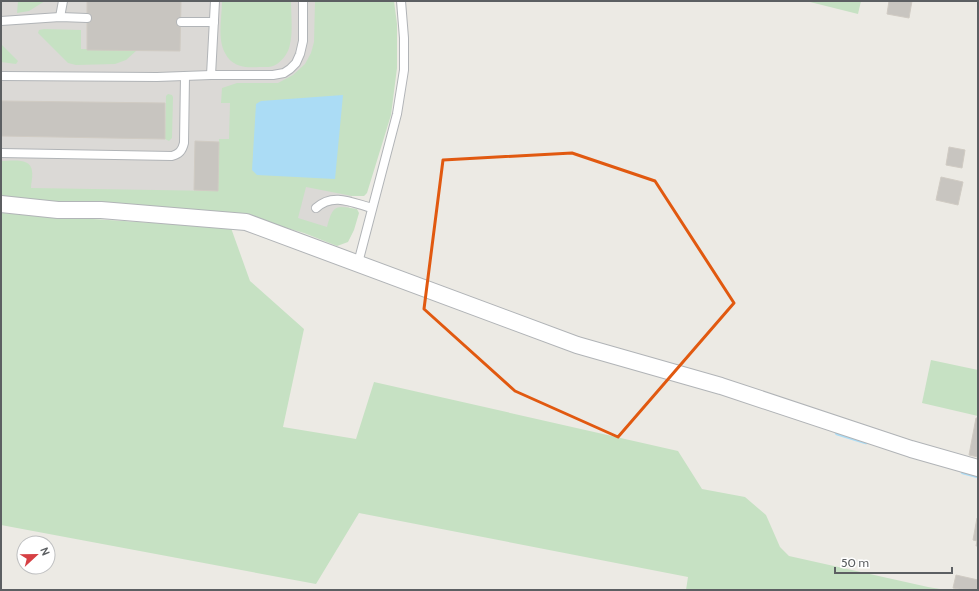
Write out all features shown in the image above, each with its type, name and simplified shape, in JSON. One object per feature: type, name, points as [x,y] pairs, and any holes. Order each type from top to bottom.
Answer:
[{"type":"street","points":[[1,204],[58,210],[101,210],[246,222],[577,345],[721,386],[923,453],[978,468]]},
{"type":"lane","points":[[60,17],[63,1]]},
{"type":"lane","points":[[211,75],[215,1]]},
{"type":"lane","points":[[1,76],[274,76],[284,73],[290,69],[296,63],[300,54],[303,41],[303,1]]},
{"type":"lane","points":[[358,263],[397,114],[404,70],[404,38],[401,1]]},
{"type":"lane","points":[[1,21],[60,17],[87,18]]},
{"type":"lane","points":[[181,22],[214,22]]},
{"type":"lane","points":[[1,153],[177,155],[180,153],[184,144],[185,76]]},
{"type":"lane","points":[[316,208],[322,202],[336,199],[372,208]]},
{"type":"highlighted area","points":[[572,153],[655,181],[734,303],[618,437],[515,391],[424,309],[443,160]]},
{"type":"shaded area","points":[[1,1],[380,1],[381,4],[351,202],[333,233],[238,213],[1,195]]},
{"type":"green space","points":[[18,1],[45,1],[29,11],[17,13]]},
{"type":"green space","points":[[222,1],[291,1],[291,39],[285,56],[271,67],[244,67],[231,61],[225,53],[221,41],[220,27]]},
{"type":"green space","points":[[315,1],[394,1],[397,24],[397,68],[391,115],[367,193],[364,196],[352,196],[306,187],[298,218],[327,227],[331,214],[336,208],[344,207],[357,209],[359,213],[354,230],[348,242],[337,246],[304,233],[273,224],[1,199],[1,161],[20,161],[28,164],[31,167],[32,173],[31,188],[218,191],[219,139],[229,139],[230,103],[221,103],[222,88],[237,83],[278,83],[293,75],[305,64],[311,53],[314,42]]},
{"type":"green space","points":[[806,1],[861,1],[858,14]]},
{"type":"green space","points":[[39,30],[81,30],[81,49],[137,50],[126,60],[115,64],[76,65],[68,63],[38,33]]},
{"type":"green space","points":[[1,44],[18,61],[16,64],[1,62]]},
{"type":"green space","points":[[168,94],[172,95],[173,97],[172,138],[169,141],[165,139],[166,96]]},
{"type":"green space","points":[[1,213],[231,228],[250,281],[304,329],[283,427],[356,439],[374,382],[678,451],[702,489],[745,497],[766,515],[780,547],[789,556],[946,590],[686,590],[688,577],[359,513],[316,584],[1,525]]},
{"type":"green space","points":[[931,360],[978,370],[978,416],[922,403]]},
{"type":"water","points":[[343,95],[335,179],[257,175],[252,170],[256,104],[261,101]]},
{"type":"building","points":[[87,1],[181,1],[180,51],[87,50]]},
{"type":"building","points":[[889,1],[912,1],[909,18],[887,14]]},
{"type":"building","points":[[1,101],[165,103],[165,139],[1,136]]},
{"type":"building","points":[[195,141],[219,142],[218,191],[194,190]]},
{"type":"building","points":[[949,147],[965,150],[962,168],[946,165]]},
{"type":"building","points":[[941,177],[963,182],[958,205],[936,200]]},
{"type":"building","points":[[976,418],[978,418],[978,457],[969,455]]},
{"type":"building","points":[[977,518],[978,546],[976,546],[977,541],[973,540]]},
{"type":"building","points":[[956,575],[978,580],[977,590],[953,588]]},
{"type":"waterway","points":[[837,433],[866,442]]},
{"type":"waterway","points":[[963,472],[978,476]]}]
